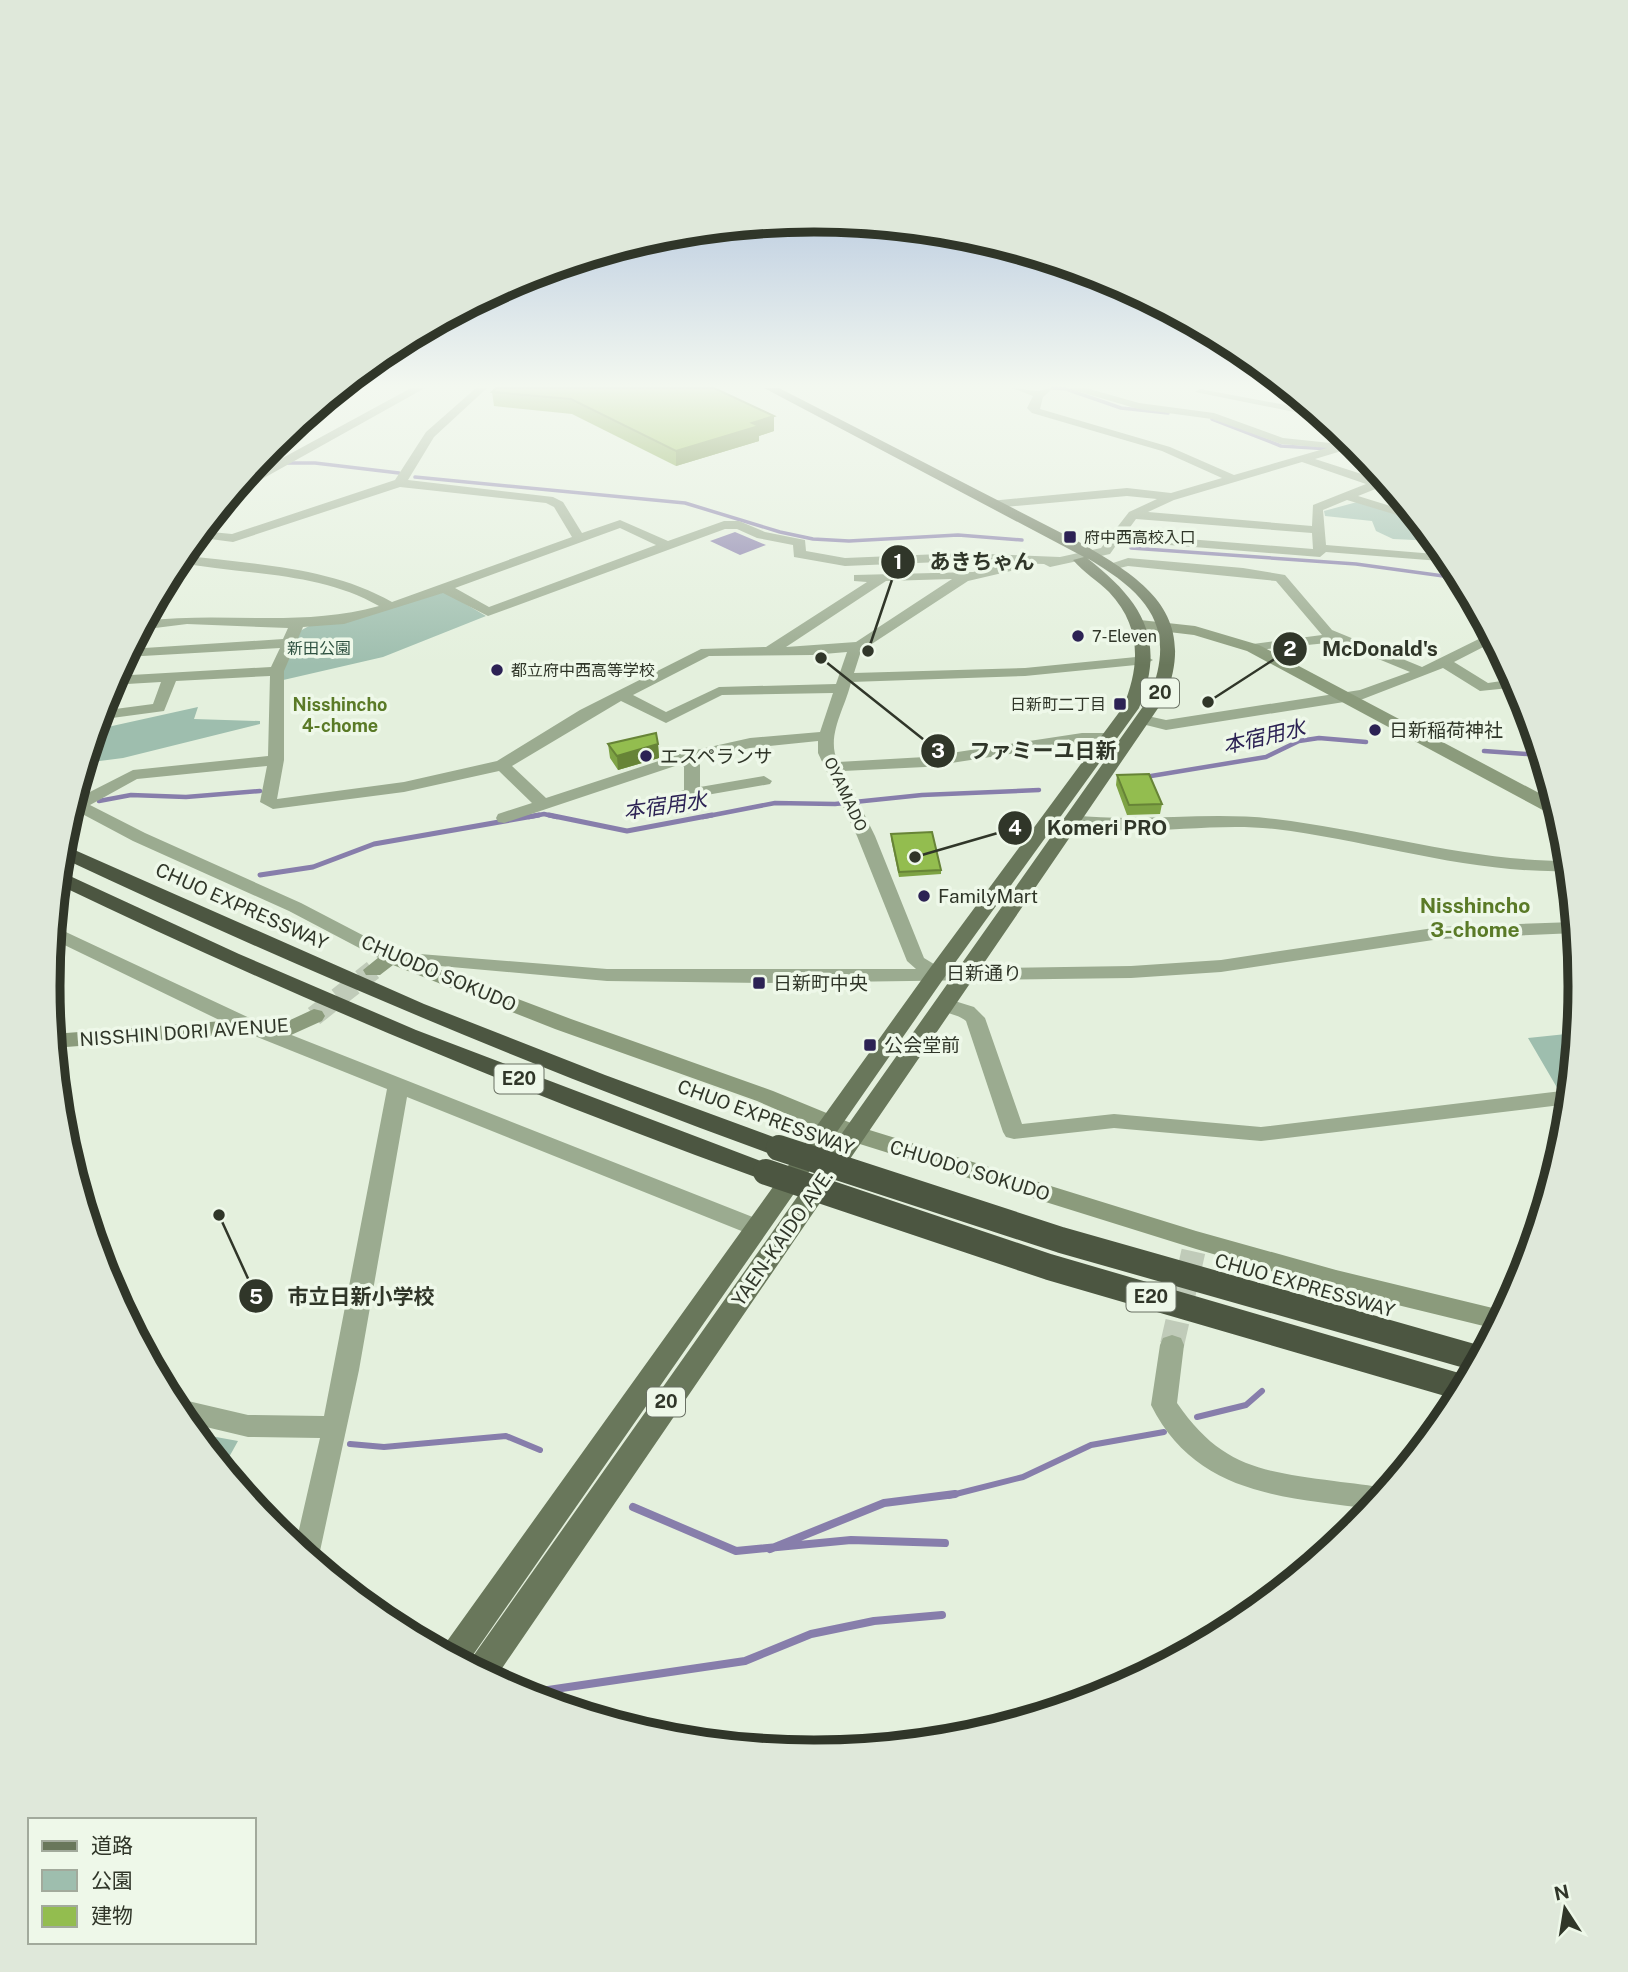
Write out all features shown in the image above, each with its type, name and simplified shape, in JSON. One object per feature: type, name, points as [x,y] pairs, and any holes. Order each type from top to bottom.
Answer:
[{"type":"highway","points":[[74,841],[309,963]]},
{"type":"highway","name":"CHUO EXPRESSWAY","points":[[71,855],[413,1008],[652,1103],[779,1148],[1061,1240],[1471,1356]]},
{"type":"highway","name":"E20","points":[[67,881],[389,1028],[634,1125],[1049,1267],[1453,1385]]},
{"type":"highway","points":[[65,895],[275,978]]},
{"type":"main road","name":"YAEN-KAIDO AVE.","points":[[458,1651],[757,1228],[843,1129],[945,1004],[1143,720],[1165,684],[1170,670],[1172,646],[1165,626],[1141,590],[1111,566],[1078,558],[929,480]]},
{"type":"main road","name":"YAEN-KAIDO AVE.","points":[[485,1665],[843,1129],[937,973],[1139,693],[1146,660],[1140,625],[1119,594],[1078,558],[994,504],[948,480]]},
{"type":"street","points":[[209,535],[233,538],[402,480]]},
{"type":"street","points":[[768,652],[863,584],[885,576],[970,575],[1078,558],[1105,551],[1133,515],[1170,496],[1229,480]]},
{"type":"street","points":[[399,483],[549,500],[559,505],[579,538]]},
{"type":"street","points":[[1118,537],[1320,553],[1317,508],[1377,484]]},
{"type":"street","points":[[994,504],[1127,492],[1170,496]]},
{"type":"street","points":[[1350,497],[1402,514]]},
{"type":"street","points":[[1133,515],[1317,530]]},
{"type":"street","points":[[152,625],[205,620],[297,624],[344,620],[391,607],[620,524],[667,545]]},
{"type":"street","points":[[445,588],[488,612],[724,525],[739,525],[761,535],[800,543],[799,554],[845,562],[964,557],[1078,558]]},
{"type":"street","points":[[1320,548],[1434,558]]},
{"type":"street","points":[[191,561],[285,573],[360,589],[391,607]]},
{"type":"street","points":[[845,562],[863,584]]},
{"type":"street","points":[[1111,566],[1128,562],[1272,576],[1291,588],[1310,617],[1336,638],[1423,672]]},
{"type":"street","points":[[297,624],[277,671],[276,760],[268,802],[273,804],[404,787],[502,765],[585,712],[706,652],[768,652],[859,646],[909,611],[970,575]]},
{"type":"street","points":[[1140,625],[1165,626],[1210,634],[1253,648],[1546,805]]},
{"type":"street","points":[[1253,648],[1336,638]]},
{"type":"street","points":[[1143,720],[1166,725],[1345,697],[1386,687],[1485,641]]},
{"type":"street","points":[[137,652],[289,643]]},
{"type":"street","name":"OYAMADO","points":[[859,646],[855,649],[845,683],[829,720],[826,753],[850,802],[916,961],[937,973]]},
{"type":"street","points":[[620,694],[666,718],[719,691],[1025,672],[1146,660]]},
{"type":"street","points":[[1444,662],[1485,688],[1505,684]]},
{"type":"street","points":[[124,680],[277,671]]},
{"type":"street","points":[[111,714],[159,708],[170,677]]},
{"type":"street","points":[[504,818],[683,758],[750,743],[826,736]]},
{"type":"street","points":[[833,767],[925,762],[1082,738],[1108,738]]},
{"type":"street","points":[[683,758],[692,765],[692,793]]},
{"type":"street","points":[[83,799],[133,775],[276,760]]},
{"type":"street","points":[[502,765],[545,806]]},
{"type":"street","points":[[656,805],[692,793],[764,780]]},
{"type":"street","name":"CHUODO SOKUDO","points":[[81,806],[139,837],[295,907],[382,963],[843,1129],[1196,1240],[1336,1280],[1492,1318]]},
{"type":"street","points":[[1073,820],[1101,825],[1219,820],[1273,824],[1454,859],[1558,866]]},
{"type":"street","name":"日新通り","points":[[382,963],[607,975],[765,977],[1175,971],[1330,951],[1440,933],[1566,928]]},
{"type":"street","points":[[61,936],[249,1026],[757,1228]]},
{"type":"street","points":[[945,1004],[975,1018],[1014,1132],[1114,1121],[1261,1134],[1560,1098]]},
{"type":"street","name":"NISSHIN DORI AVENUE","points":[[62,1040],[249,1026],[291,1028],[314,1016]]},
{"type":"street","points":[[309,1546],[347,1370],[398,1086]]},
{"type":"street","points":[[1172,1345],[1164,1405],[1190,1442],[1222,1465],[1274,1482],[1368,1497]]},
{"type":"street","points":[[193,1413],[248,1426],[333,1427]]},
{"type":"green space","points":[[1357,502],[1404,517],[1422,540],[1393,539],[1376,531],[1372,521],[1325,516],[1324,511]]},
{"type":"green space","name":"新田公園","points":[[445,592],[486,616],[383,657],[279,681],[300,631],[309,626]]},
{"type":"green space","points":[[198,707],[194,719],[260,721],[260,724],[123,758],[94,762],[106,727]]},
{"type":"green space","points":[[1567,1034],[1561,1091],[1559,1091],[1528,1038]]},
{"type":"green space","points":[[208,1436],[238,1441],[228,1460]]},
{"type":"shaded area","points":[[735,532],[766,545],[740,555],[710,541]]},
{"type":"building","points":[[656,733],[658,744],[617,756],[608,744]]},
{"type":"building","points":[[1149,774],[1162,804],[1129,805],[1117,775]]},
{"type":"building","points":[[932,832],[941,870],[899,872],[891,834]]},
{"type":"waterway","points":[[446,480],[685,503],[780,532],[813,539],[849,541],[958,535],[1022,540]]},
{"type":"waterway","points":[[1131,548],[1356,564],[1447,576]]},
{"type":"waterway","name":"本宿用水","points":[[1145,777],[1266,757],[1299,741],[1319,738],[1366,742]]},
{"type":"waterway","name":"本宿用水","points":[[1484,751],[1532,754]]},
{"type":"waterway","name":"本宿用水","points":[[703,817],[775,803],[835,804],[922,795],[1039,790]]},
{"type":"waterway","points":[[99,801],[131,795],[186,797],[260,791]]},
{"type":"waterway","name":"本宿用水","points":[[260,875],[313,867],[374,844],[539,815]]},
{"type":"waterway","name":"本宿用水","points":[[529,817],[539,815]]},
{"type":"waterway","name":"本宿用水","points":[[539,815],[557,817]]},
{"type":"waterway","name":"本宿用水","points":[[549,815],[627,831],[712,815]]},
{"type":"waterway","points":[[1197,1417],[1246,1405],[1262,1391]]},
{"type":"waterway","points":[[948,1496],[1023,1477],[1091,1445],[1164,1432]]},
{"type":"waterway","points":[[350,1444],[384,1447],[506,1436],[540,1450]]},
{"type":"waterway","points":[[774,1547],[884,1503],[955,1494]]},
{"type":"waterway","points":[[633,1507],[736,1551],[774,1547]]},
{"type":"waterway","points":[[774,1547],[851,1540],[945,1543]]},
{"type":"waterway","points":[[770,1549],[774,1547]]},
{"type":"waterway","points":[[545,1690],[745,1661],[811,1634],[874,1621],[942,1615]]},
{"type":"tunnel","points":[[314,1016],[373,970]]},
{"type":"tunnel","points":[[1172,1345],[1196,1240]]},
{"type":"place","name":"府中西高校入口","points":[[1070,537]]},
{"type":"place","name":"7-Eleven","points":[[1078,636]]},
{"type":"place","name":"あきちゃん","points":[[868,651]]},
{"type":"place","name":"ファミーユ日新","points":[[821,658]]},
{"type":"place","name":"都立府中西高等学校","points":[[497,670]]},
{"type":"place","name":"McDonald's","points":[[1208,702]]},
{"type":"place","name":"日新町二丁目","points":[[1120,704]]},
{"type":"place","name":"日新稲荷神社","points":[[1375,730]]},
{"type":"place","name":"エスペランサ","points":[[646,756]]},
{"type":"place","name":"Komeri PRO","points":[[915,857]]},
{"type":"place","name":"FamilyMart","points":[[924,896]]},
{"type":"place","name":"日新町中央","points":[[759,983]]},
{"type":"place","name":"公会堂前","points":[[870,1045]]},
{"type":"place","name":"市立日新小学校","points":[[219,1215]]},
{"type":"district","name":"Nisshincho 4-chome","points":[[340,715]]},
{"type":"district","name":"Nisshincho 3-chome","points":[[1475,918]]}]
